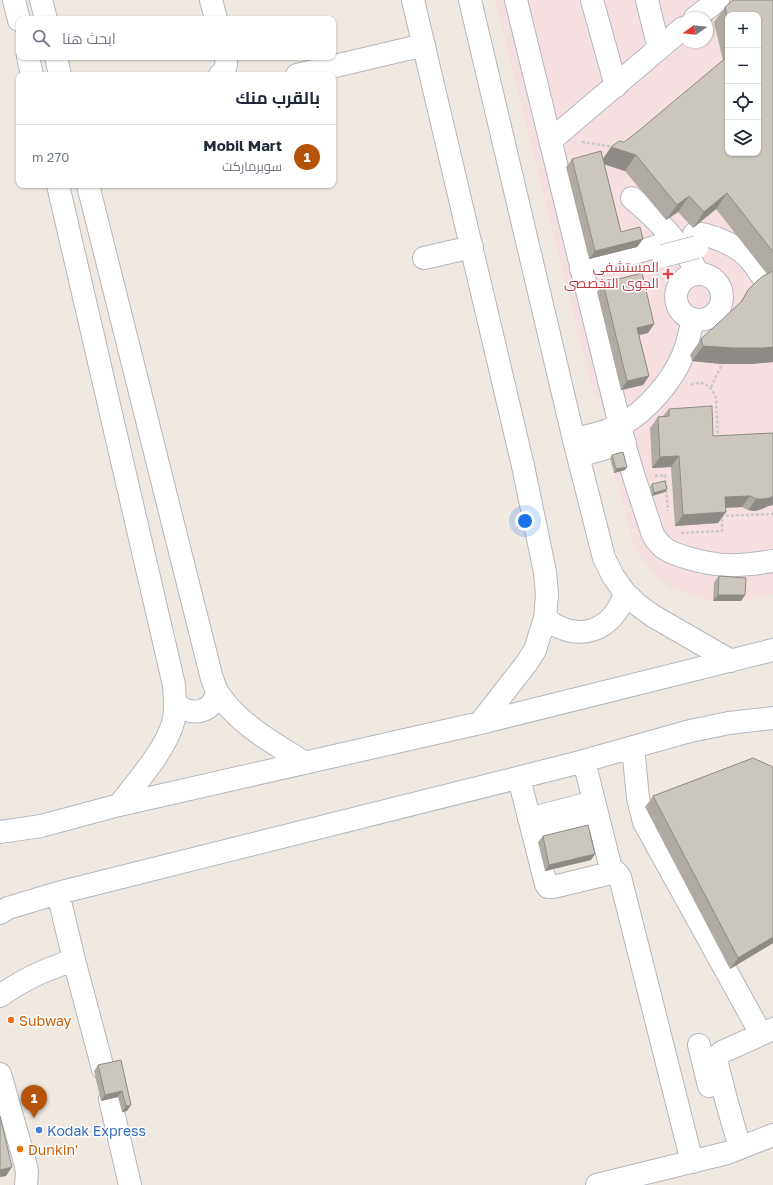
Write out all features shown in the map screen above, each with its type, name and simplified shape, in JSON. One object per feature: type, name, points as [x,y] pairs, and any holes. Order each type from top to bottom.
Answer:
[{"type":"street","points":[[14,0],[18,16]]},
{"type":"street","points":[[41,0],[45,16]]},
{"type":"street","points":[[211,0],[215,16]]},
{"type":"street","points":[[413,0],[523,466],[544,572],[547,595],[545,618],[535,650],[480,723]]},
{"type":"street","points":[[470,0],[576,448],[604,558],[613,576],[625,592],[638,605],[653,616],[731,661]]},
{"type":"street","points":[[516,0],[622,434],[636,484],[653,535],[658,544],[670,552],[706,563],[740,566],[773,561]]},
{"type":"street","points":[[592,0],[616,86]]},
{"type":"street","points":[[647,0],[659,49]]},
{"type":"street","points":[[550,141],[677,33]]},
{"type":"street","points":[[310,72],[424,45]]},
{"type":"street","points":[[29,60],[31,72]]},
{"type":"street","points":[[57,60],[59,72]]},
{"type":"street","points":[[223,72],[226,66],[226,60]]},
{"type":"street","points":[[59,188],[174,685],[175,703],[173,720],[168,737],[159,752],[120,805]]},
{"type":"street","points":[[89,188],[211,676],[217,692],[239,718],[252,729],[305,763]]},
{"type":"street","points":[[632,198],[658,221],[673,237],[699,273]]},
{"type":"street","points":[[582,274],[702,240],[734,246],[742,251],[750,259],[767,284]]},
{"type":"street","points":[[424,258],[472,247]]},
{"type":"street","points":[[699,273],[714,279],[722,293],[722,301],[719,309],[714,315],[707,319],[693,319],[684,314],[679,308],[676,300],[676,292],[684,279],[699,273]]},
{"type":"street","points":[[576,448],[622,434],[670,379],[683,354],[693,319]]},
{"type":"street","points":[[545,618],[562,629],[583,632],[593,630],[610,619],[617,611],[625,592]]},
{"type":"street","points":[[0,832],[41,826],[120,805],[480,723],[773,650]]},
{"type":"street","points":[[175,703],[186,710],[199,711],[212,704],[216,698],[217,692]]},
{"type":"street","points":[[3,910],[58,893],[519,778],[690,731],[729,723],[773,718]]},
{"type":"street","points":[[633,747],[638,798],[644,822],[767,1031],[722,1052],[717,1057],[717,1064],[727,1103],[733,1151]]},
{"type":"street","points":[[584,761],[610,867],[620,877],[692,1162]]},
{"type":"street","points":[[519,778],[545,881],[548,887],[607,874],[610,867]]},
{"type":"street","points":[[531,826],[596,810]]},
{"type":"street","points":[[531,826],[562,832],[596,810]]},
{"type":"street","points":[[570,865],[572,873],[575,874],[610,867]]},
{"type":"street","points":[[58,893],[103,1069]]},
{"type":"street","points":[[0,996],[17,984],[44,970],[74,960]]},
{"type":"street","points":[[699,1045],[733,1151]]},
{"type":"street","points":[[0,1074],[6,1118],[25,1162],[27,1172],[26,1185]]},
{"type":"street","points":[[110,1099],[130,1185]]},
{"type":"street","points":[[597,1185],[733,1151],[773,1136]]},
{"type":"path","points":[[581,142],[618,148]]},
{"type":"path","points":[[711,388],[722,364]]},
{"type":"path","points":[[689,386],[700,383],[706,384],[711,388],[716,398],[718,442]]},
{"type":"path","points":[[653,535],[722,531],[722,516],[773,514]]},
{"type":"shaded area","name":"المستشفى الجوى التخصصى","points":[[495,0],[773,0],[773,594],[741,601],[706,600],[669,587],[655,575],[635,549],[614,473],[612,446],[599,397],[593,395]]},
{"type":"building","points":[[733,0],[773,0],[773,252],[727,193],[704,212],[689,196],[677,205],[636,155],[611,147],[619,141],[624,142],[636,133],[725,59],[725,156],[761,156],[761,12],[726,12],[725,7]]},
{"type":"building","points":[[601,151],[621,232],[640,227],[643,239],[595,251],[572,159]]},
{"type":"building","points":[[773,271],[773,347],[733,348],[703,346],[701,339],[742,301],[748,290],[757,281]]},
{"type":"building","points":[[642,273],[654,324],[637,328],[649,376],[627,381],[603,283]]},
{"type":"building","points":[[712,406],[713,436],[773,433],[773,496],[763,499],[756,499],[750,496],[725,497],[726,512],[683,515],[679,456],[660,457],[658,417],[669,416],[669,409]]},
{"type":"building","points":[[623,452],[627,467],[616,469],[612,455]]},
{"type":"building","points":[[665,481],[667,489],[654,493],[652,484]]},
{"type":"building","points":[[719,576],[746,578],[745,595],[718,595]]},
{"type":"building","points":[[753,758],[773,767],[773,937],[738,958],[653,796]]},
{"type":"building","points":[[588,825],[595,854],[549,865],[543,836]]},
{"type":"building","points":[[121,1060],[131,1105],[126,1106],[122,1091],[105,1095],[98,1065]]},
{"type":"building","points":[[0,1116],[12,1167],[0,1170]]},
{"type":"place","name":"المستشفى الجوى التخصصى","points":[[668,274]]},
{"type":"place","name":"Subway","points":[[11,1020]]},
{"type":"place","name":"Mobil Mart","points":[[34,1118]]},
{"type":"place","name":"Kodak Express","points":[[39,1130]]},
{"type":"place","name":"Dunkin'","points":[[20,1149]]}]
